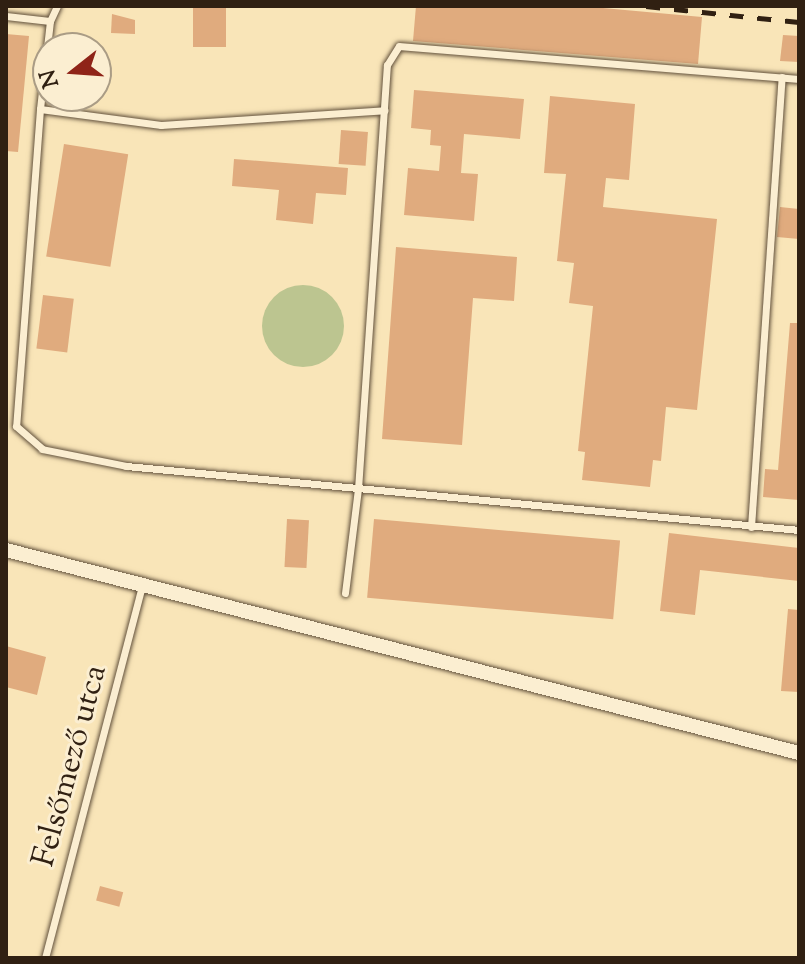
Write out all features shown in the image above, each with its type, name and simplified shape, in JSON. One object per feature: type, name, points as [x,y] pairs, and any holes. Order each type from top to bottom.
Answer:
[{"type":"street","points":[[6,550],[799,753]]},
{"type":"lane","points":[[49,32],[57,6]]},
{"type":"lane","points":[[6,16],[50,21]]},
{"type":"lane","points":[[345,593],[358,489],[387,65],[399,46],[799,79]]},
{"type":"lane","points":[[751,527],[782,77]]},
{"type":"lane","points":[[63,112],[161,125],[384,110]]},
{"type":"lane","points":[[40,112],[16,426],[42,449],[126,466],[799,530]]},
{"type":"lane","name":"Felsőmező utca","points":[[45,958],[142,585]]},
{"type":"green space","points":[[303,285],[319,289],[332,297],[340,310],[344,326],[340,342],[332,355],[319,363],[303,367],[287,363],[274,355],[266,342],[262,326],[266,310],[274,297],[287,289]]},
{"type":"building","points":[[193,6],[226,6],[226,47],[193,47]]},
{"type":"building","points":[[416,6],[581,6],[702,17],[698,64],[413,41]]},
{"type":"building","points":[[112,14],[135,20],[135,34],[111,32]]},
{"type":"building","points":[[6,34],[29,36],[18,152],[6,151]]},
{"type":"building","points":[[783,35],[799,36],[799,62],[780,61]]},
{"type":"building","points":[[414,90],[524,99],[520,139],[464,134],[461,173],[478,174],[474,221],[404,215],[408,168],[439,171],[441,146],[430,145],[431,130],[411,128]]},
{"type":"building","points":[[550,96],[635,104],[629,180],[606,178],[603,207],[717,219],[697,410],[666,407],[661,461],[653,460],[650,487],[582,480],[585,452],[578,451],[593,306],[569,303],[574,263],[557,261],[566,174],[544,173]]},
{"type":"building","points":[[341,130],[368,132],[366,166],[339,164]]},
{"type":"building","points":[[64,144],[128,154],[110,267],[46,257]]},
{"type":"building","points":[[234,159],[348,168],[346,195],[316,193],[313,224],[276,220],[279,190],[232,186]]},
{"type":"building","points":[[780,207],[799,209],[799,239],[777,237]]},
{"type":"building","points":[[396,247],[517,257],[514,301],[473,298],[462,445],[382,439]]},
{"type":"building","points":[[43,295],[74,299],[67,352],[36,349]]},
{"type":"building","points":[[790,323],[799,323],[799,500],[763,497],[765,469],[778,470]]},
{"type":"building","points":[[287,519],[309,520],[306,568],[284,567]]},
{"type":"building","points":[[374,519],[620,541],[613,619],[367,598]]},
{"type":"building","points":[[669,533],[799,548],[799,581],[700,570],[695,615],[660,611]]},
{"type":"building","points":[[788,609],[799,610],[799,692],[781,691]]},
{"type":"building","points":[[6,646],[46,657],[37,695],[6,687]]},
{"type":"building","points":[[100,886],[123,892],[119,907],[96,900]]},
{"type":"railway","points":[[646,6],[799,22]]}]
